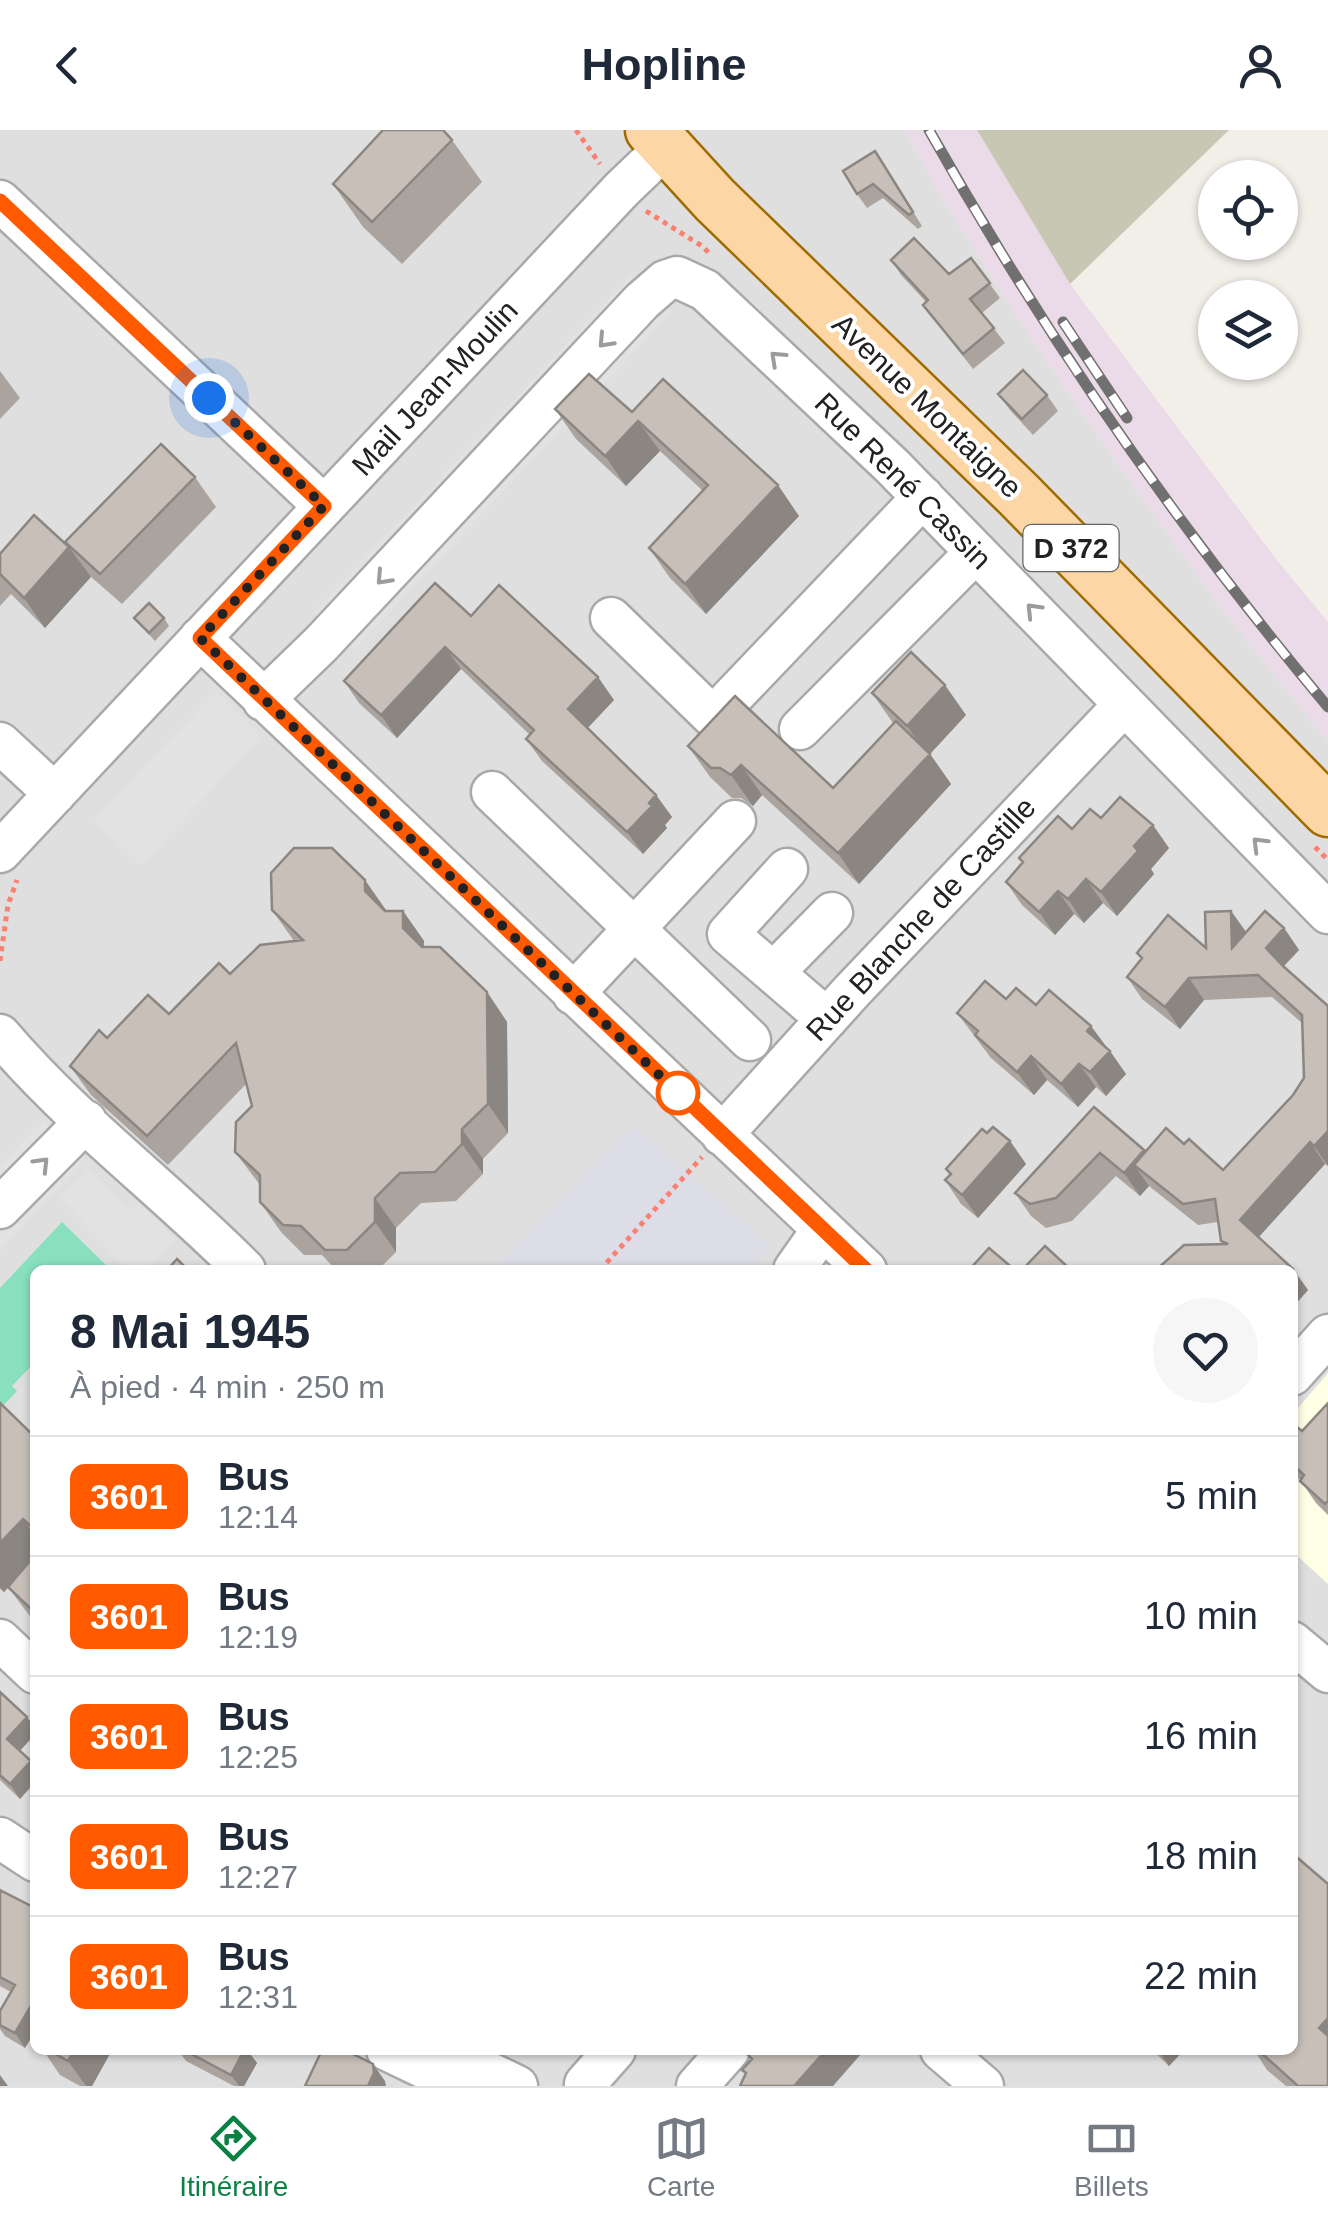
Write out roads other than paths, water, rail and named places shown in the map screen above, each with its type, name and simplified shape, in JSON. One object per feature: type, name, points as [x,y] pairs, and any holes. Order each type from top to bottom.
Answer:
[{"type":"main road","name":"Avenue Montaigne","points":[[659,138],[715,200],[1018,495],[1328,811]]},
{"type":"street","name":"Mail Jean-Moulin","points":[[0,852],[622,189],[659,138]]},
{"type":"street","points":[[6,218],[324,506]]},
{"type":"street","name":"Rue René Cassin","points":[[263,700],[322,644],[642,301],[664,281],[677,278],[705,290],[922,496],[1328,913]]},
{"type":"street","points":[[611,618],[713,717],[922,496]]},
{"type":"street","points":[[800,729],[976,552]]},
{"type":"street","points":[[200,638],[860,1265]]},
{"type":"street","name":"Rue Blanche de Castille","points":[[722,1135],[1123,706]]},
{"type":"street","points":[[0,743],[55,794]]},
{"type":"street","points":[[492,792],[750,1040]]},
{"type":"street","points":[[574,994],[734,821]]},
{"type":"street","points":[[787,869],[728,934],[827,1020]]},
{"type":"street","points":[[774,972],[832,913]]},
{"type":"street","points":[[8,1052],[200,1224],[240,1265]]},
{"type":"street","points":[[0,1208],[86,1121]]},
{"type":"street","points":[[798,1265],[822,1230]]},
{"type":"street","points":[[1298,1368],[1328,1335]]},
{"type":"street","points":[[0,1640],[30,1668]]},
{"type":"street","points":[[1298,1647],[1328,1672]]},
{"type":"street","points":[[585,2084],[611,2055]]},
{"type":"street","points":[[697,2086],[725,2055]]},
{"type":"street","points":[[948,2055],[983,2086]]},
{"type":"street","points":[[424,2065],[473,2065],[517,2086]]},
{"type":"railway","points":[[929,130],[1019,281],[1115,428],[1219,570],[1328,707]]},
{"type":"railway","points":[[1063,322],[1127,418]]}]
